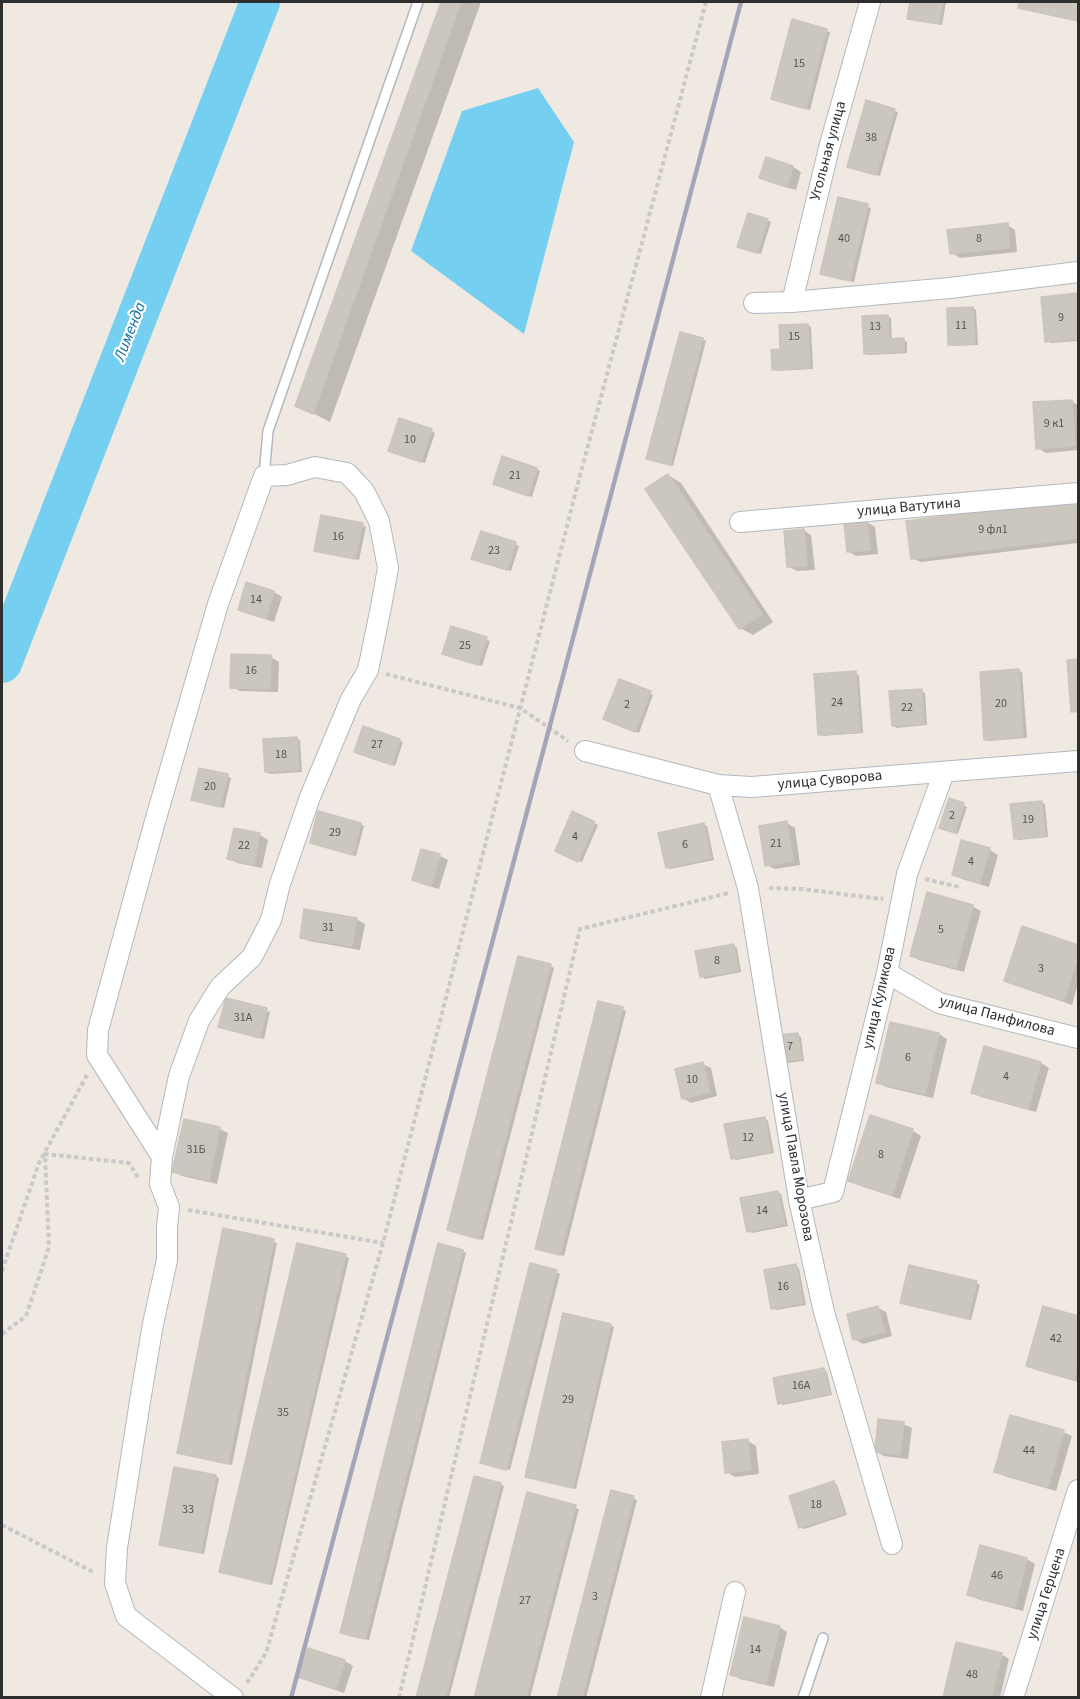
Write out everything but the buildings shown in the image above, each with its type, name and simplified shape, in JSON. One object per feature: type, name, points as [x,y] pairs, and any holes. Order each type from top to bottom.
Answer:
[{"type":"street","name":"Угольная улица","points":[[792,302],[829,148],[870,2]]},
{"type":"street","points":[[754,303],[792,302],[950,288],[1078,272]]},
{"type":"street","points":[[162,1157],[97,1055],[99,1030],[172,761],[218,604],[264,476],[287,475],[315,467],[347,473],[364,491],[379,520],[388,568],[368,670],[351,699],[310,797],[280,884],[272,920],[252,957],[220,987],[199,1021],[179,1076],[162,1157],[160,1184],[169,1207],[167,1260],[153,1324],[126,1484],[115,1583],[126,1616],[210,1682],[238,1693]]},
{"type":"street","name":"улица Ватутина","points":[[740,522],[1078,493]]},
{"type":"street","name":"улица Суворова","points":[[585,751],[718,785],[752,787],[1078,761]]},
{"type":"street","name":"улица Куликова","points":[[799,1200],[833,1192],[887,973],[907,874],[944,772]]},
{"type":"street","name":"улица Павла Морозова","points":[[718,785],[748,888],[799,1200],[824,1312],[892,1544]]},
{"type":"street","name":"улица Панфилова","points":[[887,973],[939,1003],[1078,1038]]},
{"type":"street","name":"улица Герцена","points":[[1013,1698],[1078,1490]]},
{"type":"street","points":[[711,1698],[735,1592]]},
{"type":"lane","points":[[264,476],[268,431],[418,2]]},
{"type":"lane","points":[[803,1698],[823,1638]]},
{"type":"path","points":[[238,1693],[266,1653],[383,1243],[520,708],[706,2]]},
{"type":"path","points":[[368,670],[520,708],[585,751]]},
{"type":"path","points":[[399,1698],[573,959]]},
{"type":"path","points":[[2,1271],[39,1163],[97,1055]]},
{"type":"path","points":[[45,1154],[129,1163],[140,1181]]},
{"type":"path","points":[[2,1334],[26,1316],[49,1247],[45,1154]]},
{"type":"path","points":[[169,1207],[383,1243]]},
{"type":"path","points":[[2,1525],[115,1583]]},
{"type":"water","points":[[538,88],[574,142],[524,334],[411,251],[462,111]]},
{"type":"waterway","name":"Лименда","points":[[2,663],[260,2]]},
{"type":"railway","points":[[291,1698],[741,2]]}]
